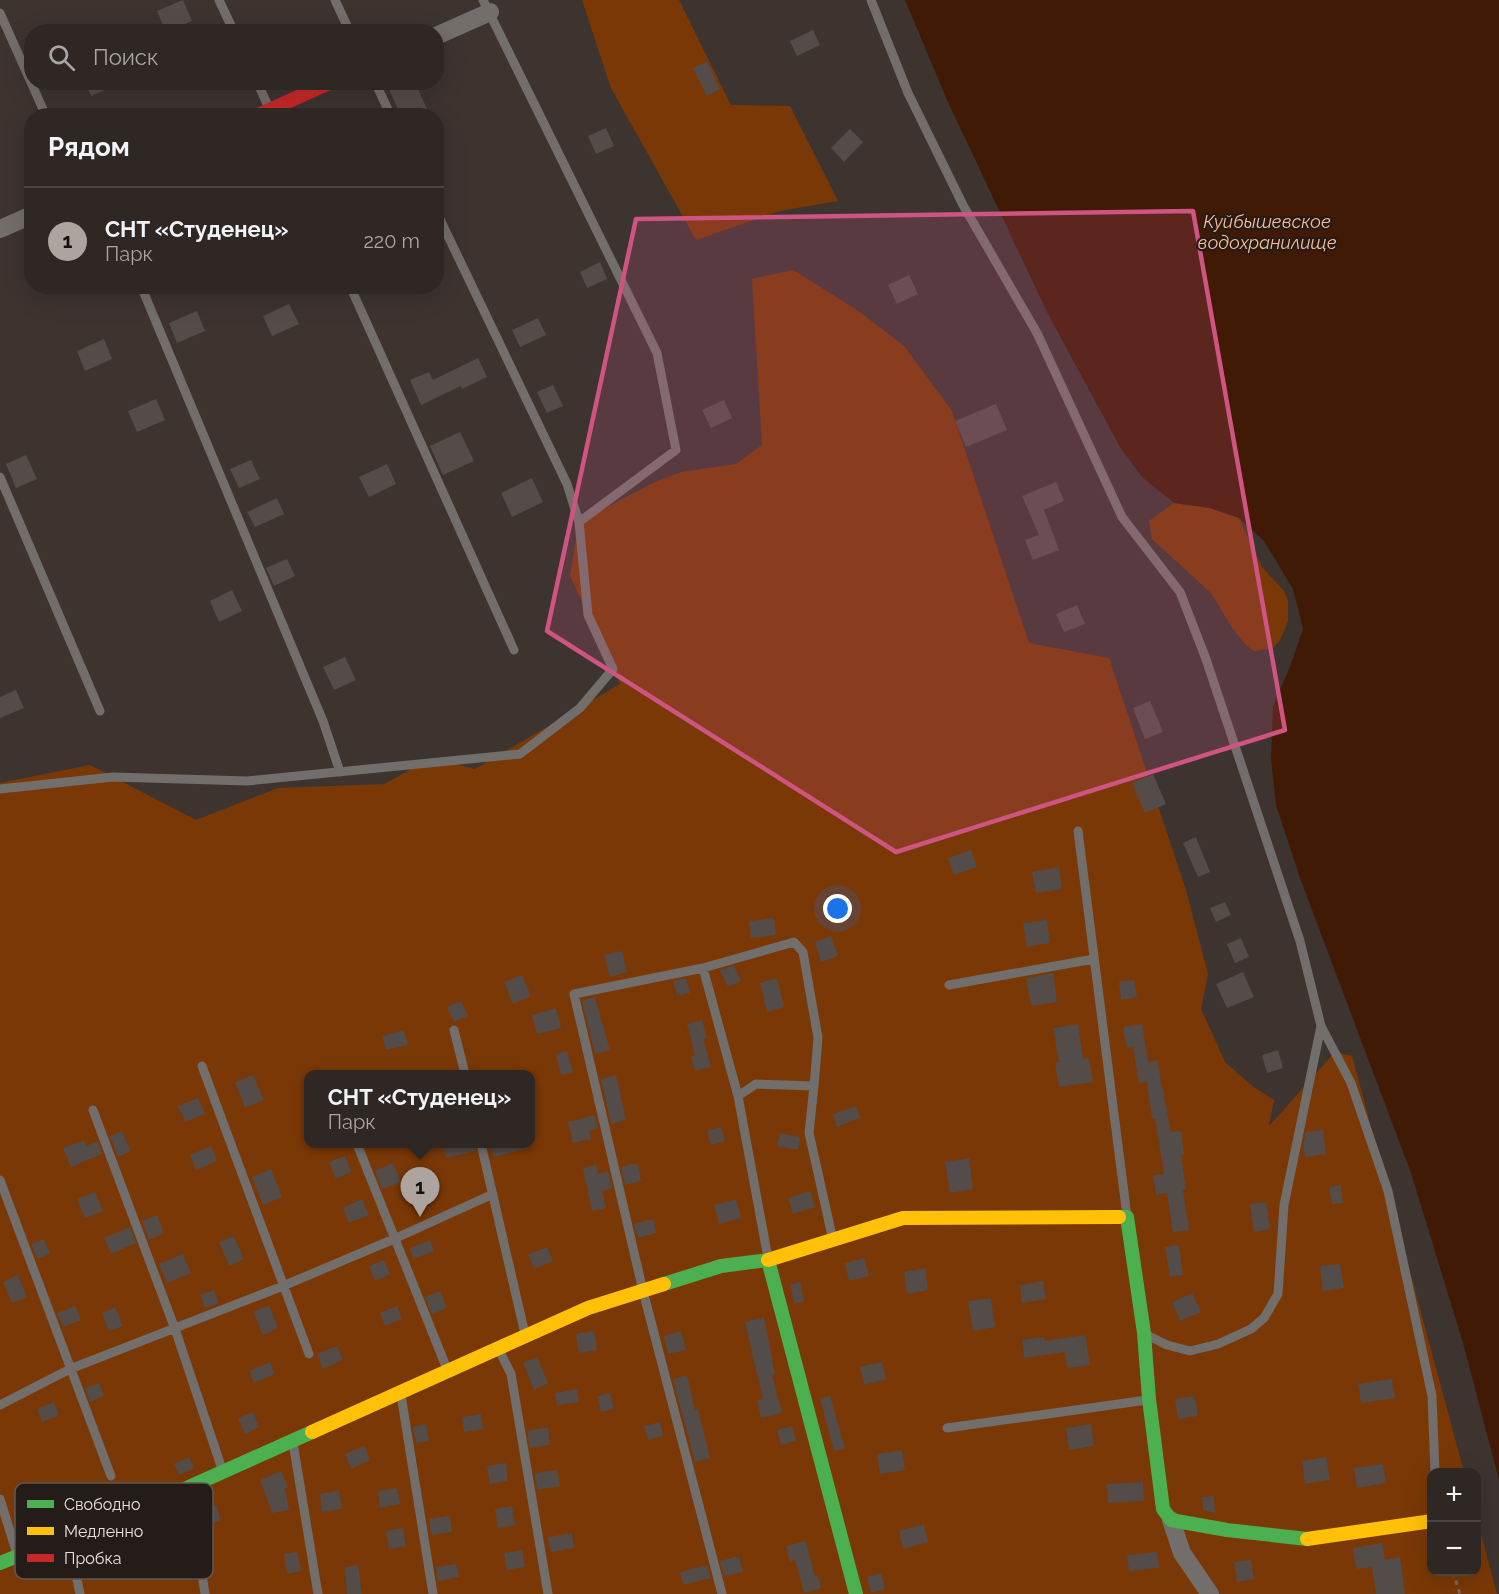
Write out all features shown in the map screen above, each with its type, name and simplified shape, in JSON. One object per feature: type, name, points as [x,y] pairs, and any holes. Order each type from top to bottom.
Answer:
[{"type":"street","points":[[444,31],[487,6]]},
{"type":"street","points":[[279,108],[315,90]]},
{"type":"street","points":[[0,229],[24,218]]},
{"type":"street","points":[[198,1483],[588,1308],[721,1266],[768,1260],[903,1218],[1127,1216],[1144,1333],[1149,1400],[1163,1509],[1171,1520],[1182,1553],[1210,1594]]},
{"type":"street","points":[[768,1260],[856,1594]]},
{"type":"street","points":[[1171,1520],[1227,1530],[1307,1539],[1427,1522]]},
{"type":"street","points":[[0,1563],[15,1557]]},
{"type":"lane","points":[[219,0],[230,24]]},
{"type":"lane","points":[[335,0],[346,24]]},
{"type":"lane","points":[[871,0],[908,93],[963,205],[1037,333],[1122,517],[1180,592],[1206,659],[1300,941],[1321,1026],[1351,1083],[1388,1191],[1432,1396],[1435,1468]]},
{"type":"lane","points":[[487,6],[657,354],[676,450],[579,522]]},
{"type":"lane","points":[[0,13],[24,67]]},
{"type":"lane","points":[[34,90],[42,108]]},
{"type":"lane","points":[[261,90],[269,108]]},
{"type":"lane","points":[[379,90],[387,108]]},
{"type":"lane","points":[[0,789],[113,777],[247,781],[520,754],[580,708],[613,669],[588,615],[579,522],[567,484],[444,228]]},
{"type":"lane","points":[[144,294],[323,721],[340,772]]},
{"type":"lane","points":[[354,294],[514,650]]},
{"type":"lane","points":[[0,477],[100,711]]},
{"type":"lane","points":[[1078,831],[1127,1216]]},
{"type":"lane","points":[[722,1594],[643,1291],[574,994],[703,968],[794,942],[803,952],[818,1038],[809,1133],[833,1240]]},
{"type":"lane","points":[[949,985],[1094,959]]},
{"type":"lane","points":[[703,968],[738,1096],[768,1260]]},
{"type":"lane","points":[[1144,1333],[1167,1345],[1190,1351],[1218,1344],[1251,1329],[1264,1318],[1278,1294],[1284,1205],[1321,1026]]},
{"type":"lane","points":[[454,1030],[464,1070]]},
{"type":"lane","points":[[202,1066],[309,1354]]},
{"type":"lane","points":[[738,1096],[756,1084],[814,1086]]},
{"type":"lane","points":[[93,1110],[175,1329],[223,1472]]},
{"type":"lane","points":[[359,1148],[448,1371]]},
{"type":"lane","points":[[482,1148],[526,1336]]},
{"type":"lane","points":[[0,1180],[111,1476]]},
{"type":"lane","points":[[0,1405],[70,1369],[283,1286],[493,1194]]},
{"type":"lane","points":[[498,1348],[511,1374],[548,1594]]},
{"type":"lane","points":[[400,1392],[434,1594]]},
{"type":"lane","points":[[947,1428],[1149,1400]]},
{"type":"lane","points":[[293,1441],[318,1594]]},
{"type":"lane","points":[[0,1498],[15,1546]]},
{"type":"lane","points":[[77,1579],[80,1594]]},
{"type":"lane","points":[[203,1579],[205,1594]]},
{"type":"path","points":[[1454,1576],[1460,1594]]},
{"type":"highlighted area","points":[[1193,211],[1285,730],[896,852],[547,631],[636,219]]},
{"type":"shaded area","points":[[582,0],[679,0],[731,105],[790,106],[838,201],[780,211],[696,240],[611,88]]},
{"type":"shaded area","points":[[793,270],[857,310],[904,346],[952,411],[1029,643],[1109,658],[1186,890],[1208,974],[1201,1009],[1225,1062],[1251,1085],[1274,1100],[1269,1126],[1335,1052],[1352,1056],[1463,1468],[1427,1468],[1427,1576],[1481,1576],[1481,1534],[1497,1594],[0,1594],[0,783],[90,765],[196,820],[278,788],[384,784],[432,758],[475,769],[620,684],[570,576],[579,522],[653,483],[681,472],[736,464],[762,445],[752,279]]},
{"type":"shaded area","points":[[1174,503],[1210,508],[1239,518],[1262,567],[1284,591],[1288,601],[1288,621],[1280,640],[1273,648],[1254,651],[1246,645],[1233,629],[1211,593],[1152,539],[1149,521]]},
{"type":"water","name":"Куйбышевское водохранилище","points":[[905,0],[1499,0],[1499,1480],[1463,1343],[1411,1173],[1300,878],[1276,805],[1271,759],[1273,707],[1303,629],[1293,589],[1264,541],[1239,518],[1210,508],[1174,503],[1142,477],[1120,447],[1048,314],[947,100]]},
{"type":"building","points":[[183,0],[192,21],[185,24],[163,24],[157,11]]},
{"type":"building","points":[[813,30],[820,45],[797,56],[790,41]]},
{"type":"building","points":[[707,62],[720,89],[707,96],[693,68]]},
{"type":"building","points":[[88,90],[105,90],[91,96]]},
{"type":"building","points":[[390,90],[419,90],[426,108],[397,108]]},
{"type":"building","points":[[606,128],[614,146],[596,154],[588,136]]},
{"type":"building","points":[[850,129],[863,142],[844,162],[831,148]]},
{"type":"building","points":[[600,262],[607,279],[587,288],[580,272]]},
{"type":"building","points":[[909,275],[918,294],[897,304],[888,285]]},
{"type":"building","points":[[289,304],[299,324],[272,336],[263,316]]},
{"type":"building","points":[[197,311],[205,331],[177,343],[169,323]]},
{"type":"building","points":[[538,318],[546,335],[520,347],[512,330]]},
{"type":"building","points":[[104,339],[112,359],[85,371],[77,351]]},
{"type":"building","points":[[478,358],[487,377],[462,389],[461,386],[421,405],[410,380],[429,372],[433,380]]},
{"type":"building","points":[[553,385],[563,406],[547,413],[537,392]]},
{"type":"building","points":[[156,399],[165,420],[137,432],[128,411]]},
{"type":"building","points":[[724,400],[732,418],[711,428],[702,410]]},
{"type":"building","points":[[996,404],[1007,430],[966,447],[955,421]]},
{"type":"building","points":[[460,432],[474,461],[443,475],[430,446]]},
{"type":"building","points":[[26,455],[37,479],[16,488],[6,464]]},
{"type":"building","points":[[251,460],[260,479],[239,488],[230,469]]},
{"type":"building","points":[[387,464],[396,484],[369,497],[359,477]]},
{"type":"building","points":[[532,478],[543,502],[512,517],[501,493]]},
{"type":"building","points":[[1056,482],[1064,501],[1044,510],[1059,550],[1033,560],[1025,540],[1039,535],[1022,496]]},
{"type":"building","points":[[277,498],[284,514],[255,527],[247,512]]},
{"type":"building","points":[[287,559],[295,576],[274,586],[266,568]]},
{"type":"building","points":[[232,590],[242,611],[219,622],[210,601]]},
{"type":"building","points":[[1077,605],[1085,624],[1064,632],[1056,614]]},
{"type":"building","points":[[345,657],[356,680],[334,690],[323,667]]},
{"type":"building","points":[[16,690],[24,708],[0,718],[0,697]]},
{"type":"building","points":[[1150,701],[1163,732],[1145,739],[1133,708]]},
{"type":"building","points":[[1153,774],[1166,804],[1145,813],[1132,783]]},
{"type":"building","points":[[1196,837],[1210,872],[1198,877],[1183,843]]},
{"type":"building","points":[[971,850],[977,867],[954,875],[948,858]]},
{"type":"building","points":[[1059,867],[1062,889],[1036,893],[1032,872]]},
{"type":"building","points":[[843,897],[851,914],[836,921],[828,904]]},
{"type":"building","points":[[1225,902],[1231,915],[1216,922],[1210,908]]},
{"type":"building","points":[[774,918],[776,935],[751,938],[749,921]]},
{"type":"building","points":[[1047,920],[1050,943],[1027,947],[1023,923]]},
{"type":"building","points":[[831,936],[838,956],[821,962],[815,942]]},
{"type":"building","points":[[1241,938],[1249,957],[1235,963],[1227,944]]},
{"type":"building","points":[[622,951],[627,972],[610,977],[604,955]]},
{"type":"building","points":[[734,966],[741,981],[728,987],[720,970]]},
{"type":"building","points":[[1243,972],[1254,997],[1227,1008],[1216,984]]},
{"type":"building","points":[[1053,973],[1057,1002],[1031,1006],[1026,978]]},
{"type":"building","points":[[522,975],[531,996],[513,1004],[504,982]]},
{"type":"building","points":[[686,978],[690,993],[677,996],[673,981]]},
{"type":"building","points":[[777,978],[784,1007],[767,1012],[760,983]]},
{"type":"building","points":[[1134,980],[1137,997],[1121,1000],[1119,982]]},
{"type":"building","points":[[595,997],[610,1050],[595,1054],[582,1001]]},
{"type":"building","points":[[461,1001],[468,1016],[454,1022],[447,1007]]},
{"type":"building","points":[[556,1008],[561,1028],[537,1034],[532,1015]]},
{"type":"building","points":[[702,1020],[707,1038],[703,1039],[711,1067],[695,1071],[691,1057],[695,1055],[687,1024]]},
{"type":"building","points":[[1078,1024],[1083,1059],[1089,1058],[1093,1082],[1059,1087],[1055,1063],[1059,1062],[1053,1028]]},
{"type":"building","points":[[1142,1024],[1148,1062],[1157,1060],[1171,1132],[1181,1131],[1184,1155],[1181,1155],[1186,1190],[1183,1190],[1189,1230],[1173,1232],[1167,1193],[1156,1195],[1153,1175],[1164,1174],[1155,1118],[1152,1118],[1147,1082],[1139,1083],[1133,1047],[1127,1048],[1123,1027]]},
{"type":"building","points":[[404,1030],[408,1045],[386,1050],[382,1036]]},
{"type":"building","points":[[1278,1050],[1283,1068],[1267,1073],[1262,1055]]},
{"type":"building","points":[[567,1051],[573,1072],[561,1075],[556,1054]]},
{"type":"building","points":[[253,1075],[264,1100],[245,1108],[235,1082]]},
{"type":"building","points":[[616,1075],[626,1120],[611,1124],[601,1079]]},
{"type":"building","points":[[198,1098],[205,1114],[185,1122],[178,1106]]},
{"type":"building","points":[[856,1106],[860,1118],[837,1127],[833,1114]]},
{"type":"building","points":[[595,1115],[598,1128],[589,1130],[591,1139],[573,1143],[568,1122]]},
{"type":"building","points":[[721,1127],[725,1141],[711,1145],[707,1131]]},
{"type":"building","points":[[1323,1130],[1326,1154],[1305,1157],[1303,1144],[1306,1132]]},
{"type":"building","points":[[122,1131],[131,1151],[118,1157],[110,1136]]},
{"type":"building","points":[[780,1133],[800,1137],[798,1150],[777,1146]]},
{"type":"building","points":[[84,1140],[86,1146],[98,1141],[102,1154],[71,1167],[63,1148]]},
{"type":"building","points":[[211,1146],[217,1161],[196,1170],[190,1155]]},
{"type":"building","points":[[443,1148],[475,1148],[476,1151],[446,1158]]},
{"type":"building","points":[[491,1148],[528,1148],[494,1157]]},
{"type":"building","points":[[345,1156],[351,1172],[336,1179],[329,1162]]},
{"type":"building","points":[[969,1158],[973,1189],[950,1193],[945,1162]]},
{"type":"building","points":[[393,1163],[401,1182],[382,1189],[375,1171]]},
{"type":"building","points":[[637,1163],[641,1181],[625,1185],[621,1167]]},
{"type":"building","points":[[596,1164],[598,1174],[608,1171],[612,1188],[602,1191],[606,1208],[592,1211],[583,1168]]},
{"type":"building","points":[[271,1169],[282,1197],[263,1205],[252,1177]]},
{"type":"building","points":[[1341,1185],[1343,1203],[1332,1204],[1329,1187]]},
{"type":"building","points":[[810,1191],[815,1207],[793,1214],[788,1198]]},
{"type":"building","points":[[95,1192],[103,1211],[85,1218],[77,1199]]},
{"type":"building","points":[[362,1199],[369,1215],[349,1223],[343,1208]]},
{"type":"building","points":[[736,1199],[741,1218],[719,1224],[714,1205]]},
{"type":"building","points":[[1266,1202],[1270,1229],[1254,1232],[1250,1204]]},
{"type":"building","points":[[157,1215],[164,1233],[149,1240],[142,1221]]},
{"type":"building","points":[[653,1219],[656,1233],[638,1238],[634,1224]]},
{"type":"building","points":[[130,1227],[136,1243],[111,1254],[104,1238]]},
{"type":"building","points":[[234,1236],[244,1259],[229,1266],[219,1242]]},
{"type":"building","points":[[44,1239],[50,1254],[38,1259],[31,1244]]},
{"type":"building","points":[[430,1240],[434,1251],[414,1259],[409,1249]]},
{"type":"building","points":[[1179,1245],[1183,1275],[1170,1277],[1165,1247]]},
{"type":"building","points":[[547,1247],[553,1261],[534,1269],[528,1255]]},
{"type":"building","points":[[183,1254],[191,1273],[167,1283],[159,1264]]},
{"type":"building","points":[[864,1258],[869,1276],[849,1281],[845,1263]]},
{"type":"building","points":[[384,1260],[390,1274],[375,1281],[369,1266]]},
{"type":"building","points":[[1340,1264],[1344,1288],[1323,1291],[1320,1266]]},
{"type":"building","points":[[925,1268],[928,1290],[907,1294],[904,1272]]},
{"type":"building","points":[[18,1275],[27,1297],[12,1303],[3,1282]]},
{"type":"building","points":[[1043,1281],[1046,1299],[1022,1303],[1020,1285]]},
{"type":"building","points":[[800,1282],[804,1301],[795,1304],[790,1285]]},
{"type":"building","points":[[214,1290],[219,1303],[205,1308],[200,1295]]},
{"type":"building","points":[[440,1291],[447,1308],[432,1314],[425,1297]]},
{"type":"building","points":[[1192,1293],[1201,1312],[1180,1321],[1172,1302]]},
{"type":"building","points":[[991,1298],[995,1327],[973,1331],[968,1301]]},
{"type":"building","points":[[269,1305],[278,1328],[263,1335],[253,1312]]},
{"type":"building","points":[[75,1306],[81,1320],[63,1327],[57,1313]]},
{"type":"building","points":[[397,1306],[402,1319],[385,1326],[380,1313]]},
{"type":"building","points":[[115,1307],[123,1326],[109,1331],[102,1313]]},
{"type":"building","points":[[764,1317],[775,1374],[772,1375],[782,1413],[761,1418],[757,1400],[763,1399],[745,1322]]},
{"type":"building","points":[[594,1331],[597,1350],[579,1353],[576,1334]]},
{"type":"building","points":[[681,1331],[686,1350],[668,1354],[664,1336]]},
{"type":"building","points":[[1085,1335],[1090,1365],[1067,1368],[1065,1352],[1024,1358],[1022,1340],[1044,1337],[1045,1341]]},
{"type":"building","points":[[337,1346],[343,1360],[323,1369],[317,1354]]},
{"type":"building","points":[[537,1357],[548,1383],[534,1390],[523,1363]]},
{"type":"building","points":[[270,1362],[275,1374],[254,1383],[249,1371]]},
{"type":"building","points":[[882,1362],[886,1379],[864,1385],[860,1367]]},
{"type":"building","points":[[687,1375],[710,1458],[695,1462],[673,1379]]},
{"type":"building","points":[[1392,1379],[1395,1398],[1361,1403],[1358,1384]]},
{"type":"building","points":[[99,1383],[104,1396],[90,1402],[85,1388]]},
{"type":"building","points":[[577,1389],[579,1402],[557,1405],[555,1393]]},
{"type":"building","points":[[610,1393],[614,1409],[601,1412],[597,1396]]},
{"type":"building","points":[[830,1396],[845,1448],[834,1451],[820,1398]]},
{"type":"building","points":[[1195,1396],[1198,1416],[1178,1419],[1175,1399]]},
{"type":"building","points":[[54,1402],[59,1415],[42,1422],[37,1409]]},
{"type":"building","points":[[253,1412],[259,1427],[245,1434],[238,1418]]},
{"type":"building","points":[[481,1414],[483,1429],[464,1432],[462,1417]]},
{"type":"building","points":[[660,1422],[663,1436],[648,1440],[644,1426]]},
{"type":"building","points":[[426,1424],[429,1441],[416,1443],[413,1427]]},
{"type":"building","points":[[1091,1424],[1094,1446],[1069,1450],[1066,1428]]},
{"type":"building","points":[[792,1426],[796,1441],[781,1445],[777,1430]]},
{"type":"building","points":[[548,1427],[550,1445],[530,1448],[527,1431]]},
{"type":"building","points":[[364,1446],[370,1460],[351,1469],[345,1454]]},
{"type":"building","points":[[902,1450],[905,1470],[880,1474],[877,1454]]},
{"type":"building","points":[[189,1457],[194,1468],[179,1475],[174,1464]]},
{"type":"building","points":[[1326,1457],[1330,1480],[1305,1484],[1302,1461]]},
{"type":"building","points":[[506,1463],[508,1481],[490,1484],[487,1466]]},
{"type":"building","points":[[1383,1464],[1386,1483],[1357,1488],[1354,1468]]},
{"type":"building","points":[[557,1470],[560,1486],[537,1490],[535,1473]]},
{"type":"building","points":[[281,1471],[288,1487],[285,1488],[289,1510],[272,1513],[260,1480]]},
{"type":"building","points":[[1143,1482],[1144,1501],[1108,1503],[1107,1484]]},
{"type":"building","points":[[397,1488],[400,1504],[380,1508],[378,1491]]},
{"type":"building","points":[[339,1491],[342,1509],[322,1512],[320,1494]]},
{"type":"building","points":[[1214,1496],[1215,1513],[1203,1510],[1202,1497]]},
{"type":"building","points":[[217,1505],[220,1521],[213,1522],[213,1506]]},
{"type":"building","points":[[512,1506],[515,1525],[498,1528],[495,1509]]},
{"type":"building","points":[[450,1516],[452,1532],[431,1535],[429,1519]]},
{"type":"building","points":[[924,1524],[928,1542],[903,1549],[899,1531]]},
{"type":"building","points":[[403,1528],[406,1546],[389,1549],[386,1531]]},
{"type":"building","points":[[572,1533],[574,1548],[551,1552],[548,1537]]},
{"type":"building","points":[[806,1541],[815,1577],[818,1576],[821,1588],[804,1593],[795,1560],[790,1562],[786,1546]]},
{"type":"building","points":[[1382,1543],[1385,1560],[1400,1557],[1405,1594],[1376,1594],[1372,1567],[1356,1569],[1353,1548]]},
{"type":"building","points":[[522,1550],[525,1567],[507,1570],[504,1553]]},
{"type":"building","points":[[297,1552],[301,1571],[287,1574],[284,1554]]},
{"type":"building","points":[[1157,1552],[1159,1568],[1129,1571],[1127,1555]]},
{"type":"building","points":[[739,1556],[743,1572],[724,1576],[720,1561]]},
{"type":"building","points":[[1251,1560],[1254,1579],[1237,1582],[1234,1562]]},
{"type":"building","points":[[456,1564],[459,1577],[438,1581],[436,1567]]},
{"type":"building","points":[[358,1565],[362,1594],[347,1594],[345,1567]]},
{"type":"building","points":[[707,1565],[711,1578],[683,1585],[680,1572]]},
{"type":"building","points":[[881,1573],[885,1589],[871,1593],[867,1577]]},
{"type":"traffic: fast","points":[[1119,1217],[1127,1217],[1144,1333],[1149,1399],[1163,1509],[1171,1520],[1227,1530],[1307,1539]]},
{"type":"traffic: fast","points":[[664,1284],[721,1266],[768,1260],[856,1594]]},
{"type":"traffic: fast","points":[[198,1483],[312,1432]]},
{"type":"traffic: fast","points":[[0,1563],[15,1557]]},
{"type":"traffic: slow","points":[[768,1260],[903,1218],[1119,1217]]},
{"type":"traffic: slow","points":[[312,1432],[588,1308],[664,1284]]},
{"type":"traffic: slow","points":[[1307,1539],[1427,1522]]},
{"type":"traffic: jam","points":[[274,108],[313,90]]},
{"type":"place","name":"СНТ «Студенец»","points":[[420,1217]]}]
